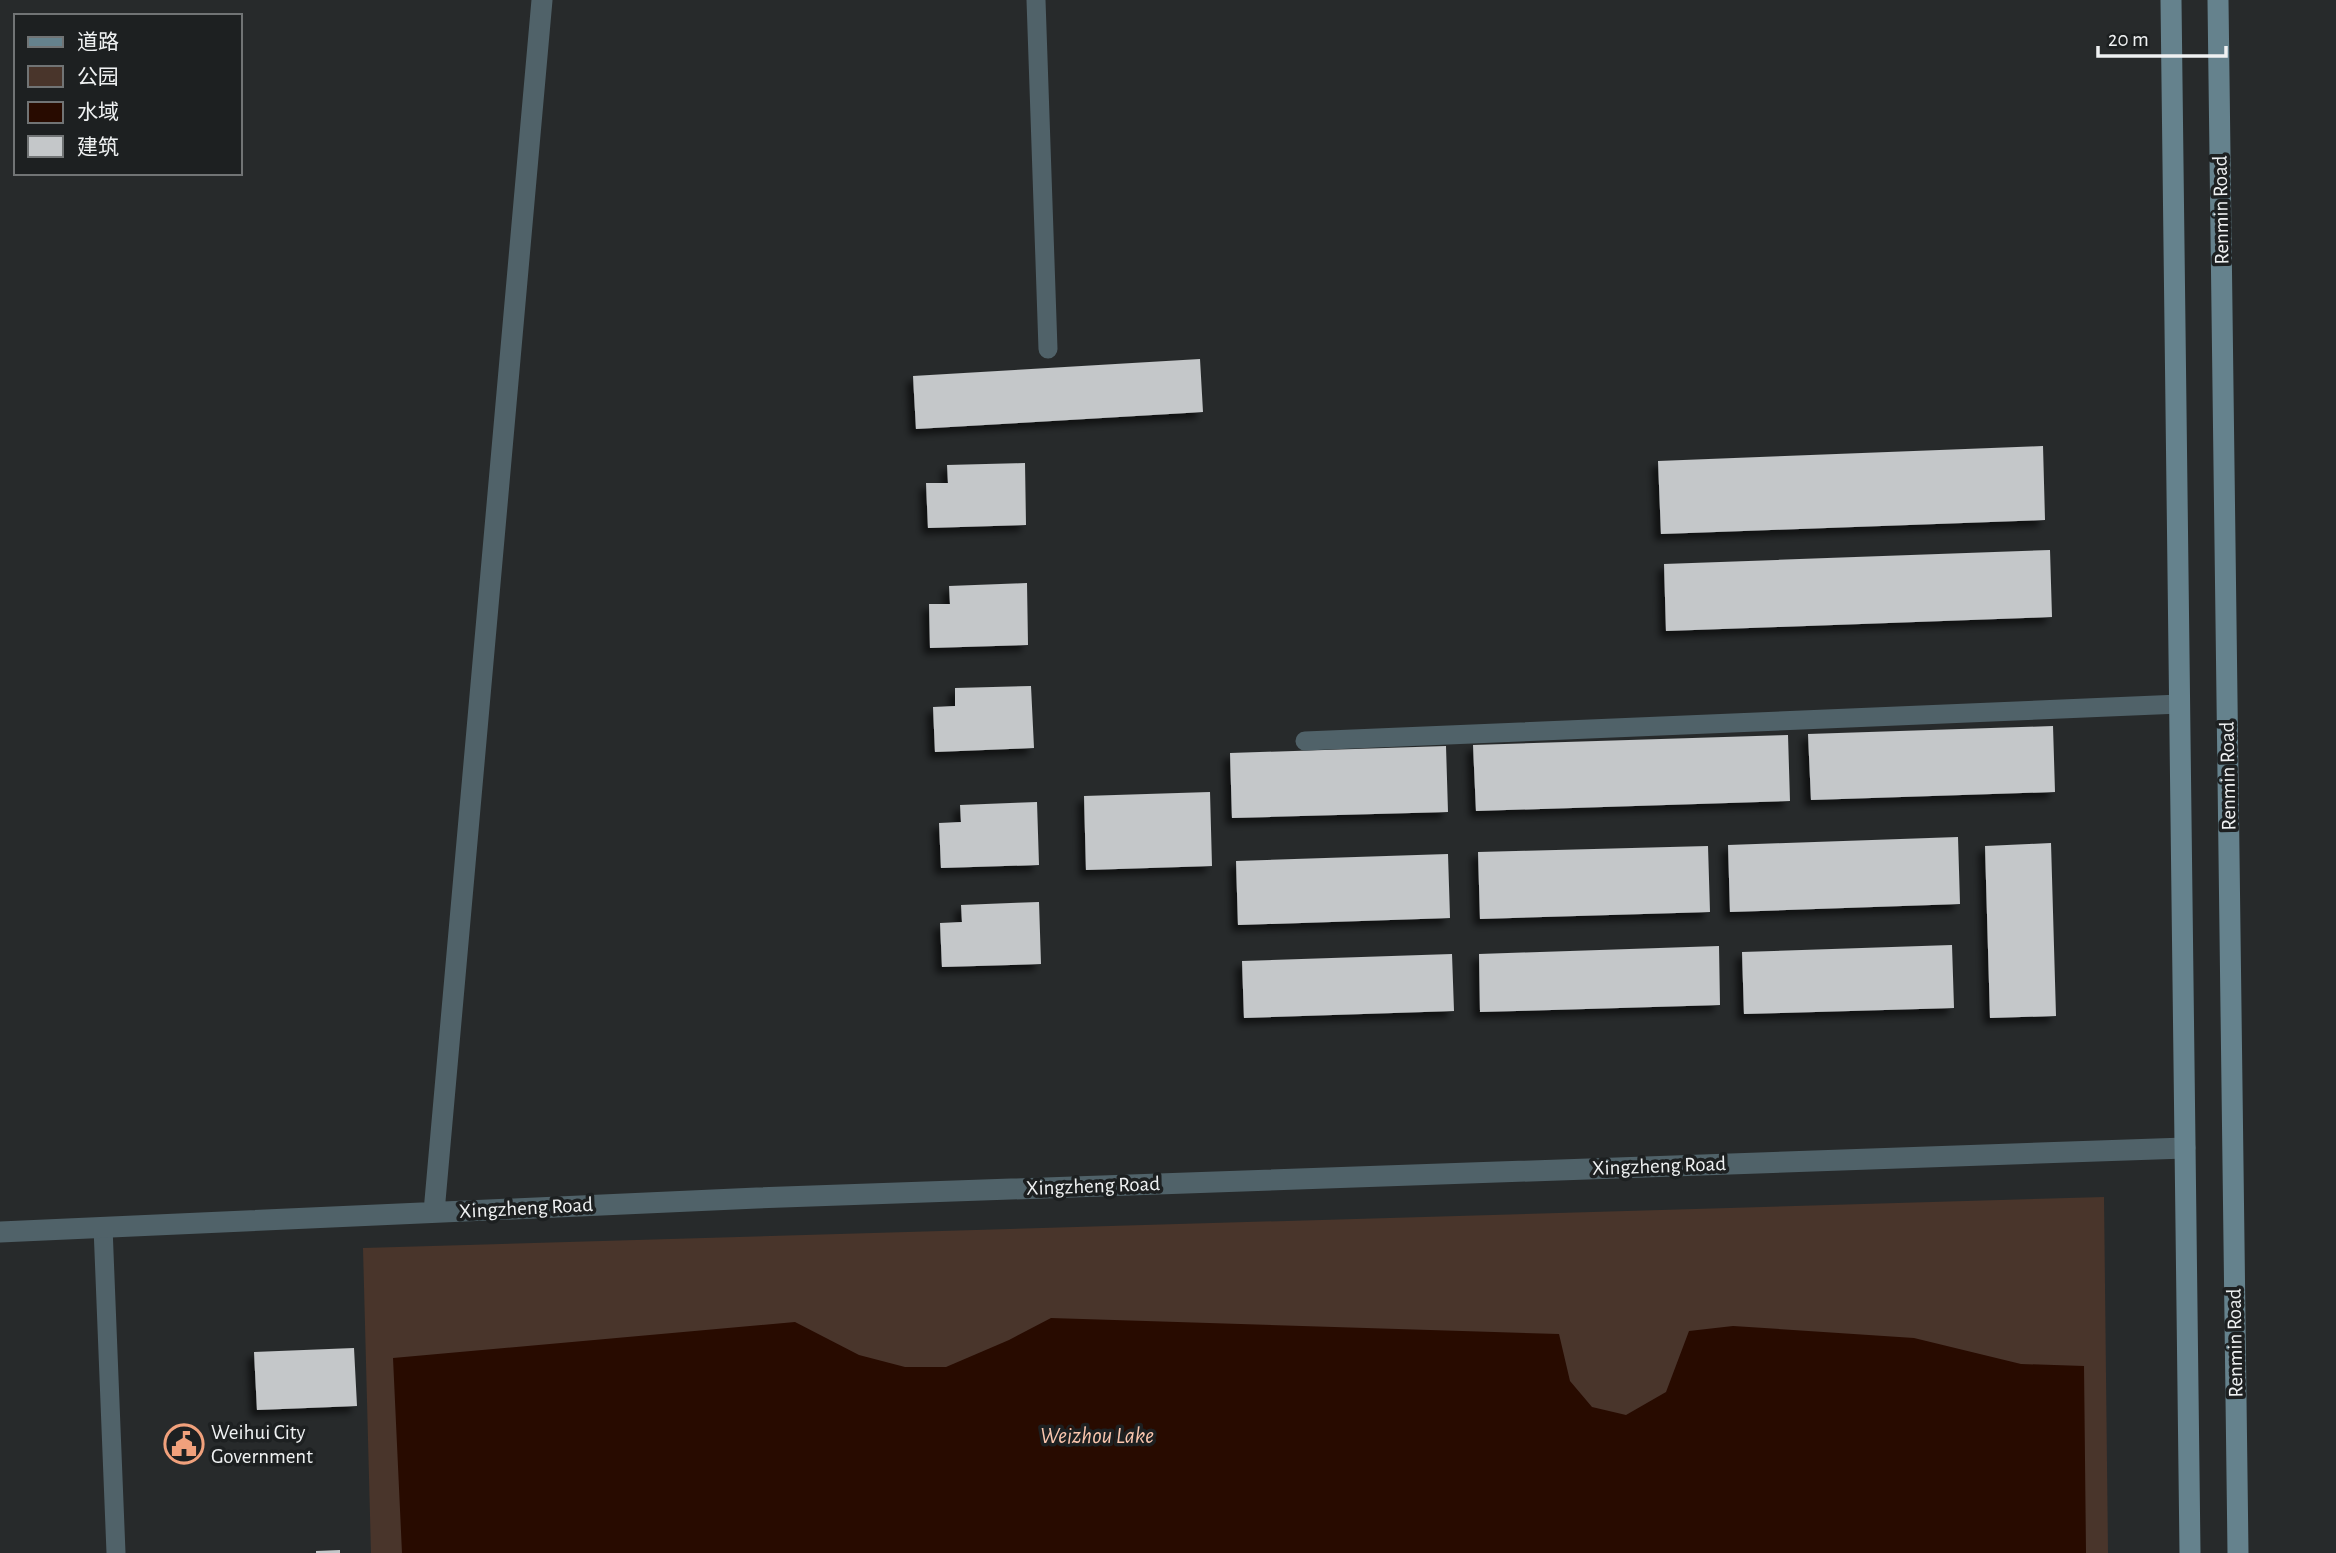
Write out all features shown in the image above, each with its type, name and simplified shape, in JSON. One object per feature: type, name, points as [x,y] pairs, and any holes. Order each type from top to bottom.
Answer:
[{"type":"street","points":[[434,1212],[542,0]]},
{"type":"street","points":[[2171,0],[2190,1553]]},
{"type":"street","name":"Renmin Road","points":[[2218,0],[2238,1553]]},
{"type":"street","name":"Xingzheng Road","points":[[0,1231],[771,1197],[2185,1148]]},
{"type":"lane","points":[[1036,0],[1048,349]]},
{"type":"lane","points":[[1305,741],[2180,704]]},
{"type":"lane","points":[[103,1227],[116,1553]]},
{"type":"green space","name":"Weizhou Lake","points":[[2104,1197],[2108,1553],[371,1553],[363,1248]]},
{"type":"water","name":"Weizhou Lake","points":[[1051,1318],[1559,1334],[1570,1381],[1592,1407],[1626,1415],[1666,1392],[1689,1331],[1733,1326],[1914,1338],[2021,1364],[2084,1366],[2086,1553],[402,1553],[393,1358],[795,1322],[859,1355],[905,1367],[946,1367],[1009,1340]]},
{"type":"building","points":[[1200,359],[1203,412],[916,429],[913,376]]},
{"type":"building","points":[[2043,446],[2045,520],[1661,534],[1658,461]]},
{"type":"building","points":[[1025,463],[1026,525],[928,528],[926,483],[948,483],[947,465]]},
{"type":"building","points":[[2050,550],[2052,617],[1666,631],[1664,564]]},
{"type":"building","points":[[1027,583],[1028,645],[930,648],[929,604],[950,604],[949,586]]},
{"type":"building","points":[[1031,686],[1034,748],[935,752],[933,707],[955,706],[955,688]]},
{"type":"building","points":[[2053,726],[2055,792],[1811,800],[1808,734]]},
{"type":"building","points":[[1788,735],[1790,801],[1476,811],[1473,745]]},
{"type":"building","points":[[1446,746],[1448,812],[1232,818],[1230,753]]},
{"type":"building","points":[[1210,792],[1212,866],[1086,870],[1084,796]]},
{"type":"building","points":[[1037,802],[1039,865],[941,868],[939,823],[961,822],[960,805]]},
{"type":"building","points":[[1958,837],[1960,904],[1730,912],[1728,845]]},
{"type":"building","points":[[2051,843],[2056,1016],[1990,1018],[1985,846]]},
{"type":"building","points":[[1708,846],[1710,912],[1480,919],[1478,852]]},
{"type":"building","points":[[1448,854],[1450,918],[1238,925],[1236,861]]},
{"type":"building","points":[[1039,902],[1041,964],[942,967],[940,923],[962,922],[961,905]]},
{"type":"building","points":[[1952,945],[1954,1008],[1744,1014],[1742,952]]},
{"type":"building","points":[[1719,946],[1720,1005],[1480,1012],[1479,954]]},
{"type":"building","points":[[1452,954],[1454,1011],[1244,1018],[1242,961]]},
{"type":"building","points":[[354,1348],[357,1406],[257,1410],[254,1352]]},
{"type":"building","points":[[340,1550],[340,1553],[316,1553],[316,1551]]},
{"type":"place","name":"Weihui City Government","points":[[184,1444]]}]
